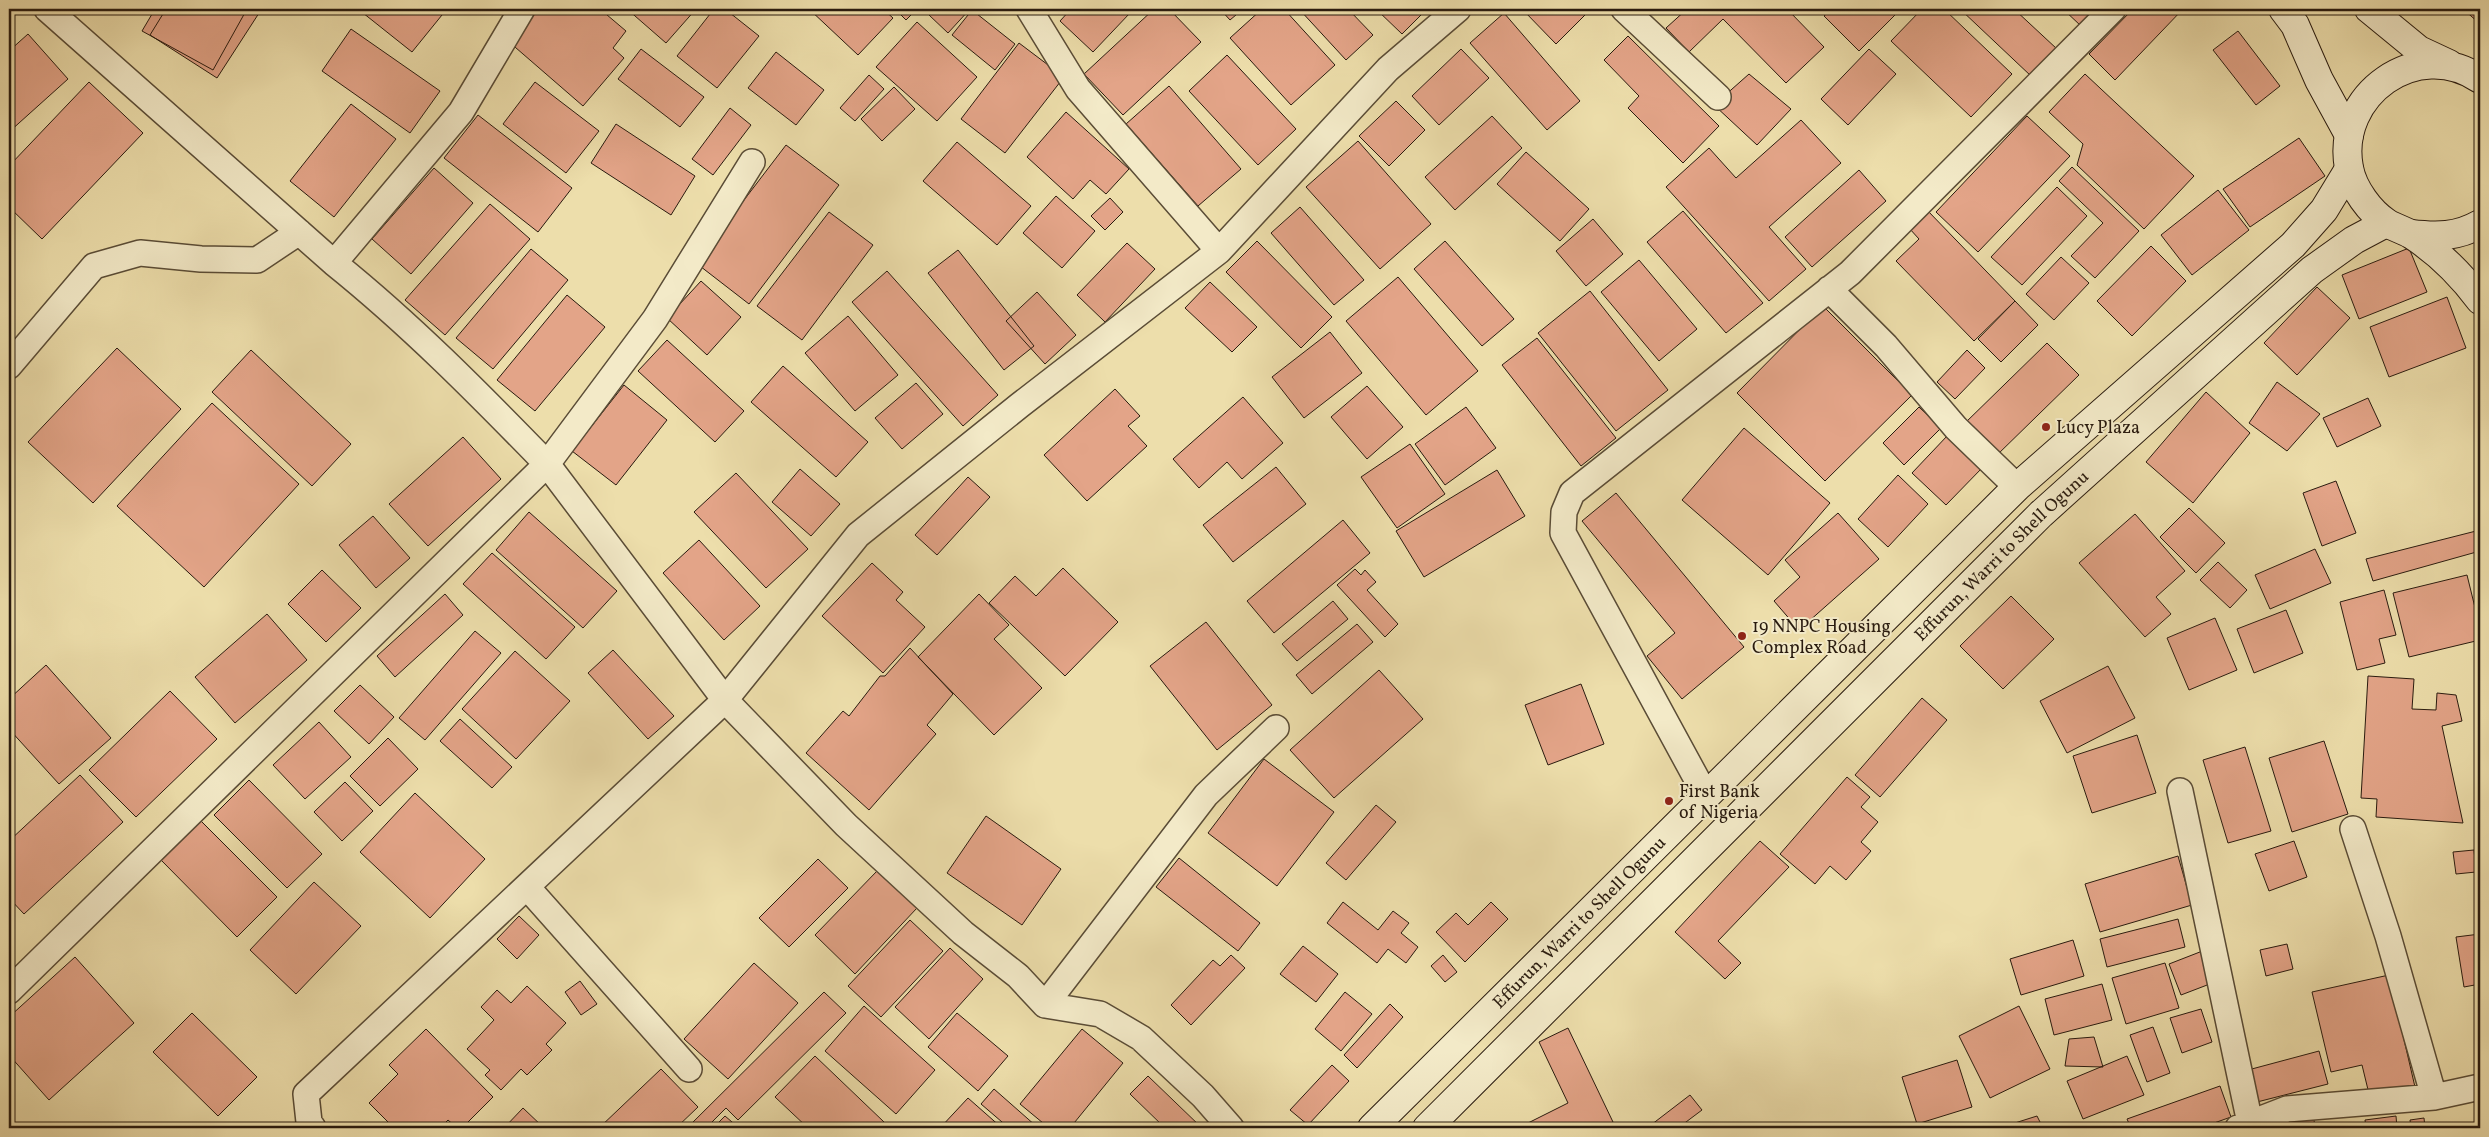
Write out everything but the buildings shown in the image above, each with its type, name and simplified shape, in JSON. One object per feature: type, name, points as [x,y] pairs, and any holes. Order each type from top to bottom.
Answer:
[{"type":"street","points":[[47,9],[334,263],[379,300],[547,464],[725,700],[846,825],[963,933],[1018,976],[1045,1005],[1100,1014],[1142,1038],[1202,1096],[1231,1128]]},
{"type":"street","points":[[334,263],[462,112],[522,9]]},
{"type":"street","points":[[1029,9],[1078,89],[1219,251]]},
{"type":"street","points":[[313,1128],[309,1122],[306,1094],[725,700],[858,535],[1028,399],[1219,251],[1388,69],[1458,9]]},
{"type":"street","points":[[1624,9],[1718,97]]},
{"type":"street","points":[[1706,796],[1563,533],[1564,512],[1572,493],[1850,273],[2113,9]]},
{"type":"street","points":[[2283,9],[2295,25],[2319,80],[2349,135]]},
{"type":"street","points":[[2369,9],[2419,50],[2471,71]]},
{"type":"street","points":[[2471,71],[2426,64],[2399,72],[2375,87],[2358,109],[2349,135],[2349,168],[2363,200],[2386,223],[2411,234],[2438,238],[2465,232],[2480,224]]},
{"type":"street","points":[[9,991],[547,464],[655,319],[752,162]]},
{"type":"street","name":"Effurun, Warri to Shell Ogunu","points":[[1372,1128],[2017,487],[2293,245],[2324,210],[2349,168]]},
{"type":"street","name":"Effurun, Warri to Shell Ogunu","points":[[1427,1128],[2041,514],[2312,270],[2354,240],[2386,223]]},
{"type":"street","points":[[9,366],[94,266],[140,253],[201,259],[257,260],[299,232]]},
{"type":"street","points":[[2411,234],[2463,277],[2480,300]]},
{"type":"street","points":[[1829,289],[1886,346],[1956,428],[2017,487]]},
{"type":"street","points":[[1045,1005],[1206,795],[1276,728]]},
{"type":"street","points":[[2180,791],[2244,1126],[2287,1109],[2434,1096],[2480,1087]]},
{"type":"street","points":[[2353,829],[2388,936],[2434,1096]]},
{"type":"street","points":[[527,887],[689,1069]]},
{"type":"place","name":"Lucy Plaza","points":[[2046,427]]},
{"type":"place","name":"19 NNPC Housing Complex Road","points":[[1742,636]]},
{"type":"place","name":"First Bank of Nigeria","points":[[1669,801]]}]
